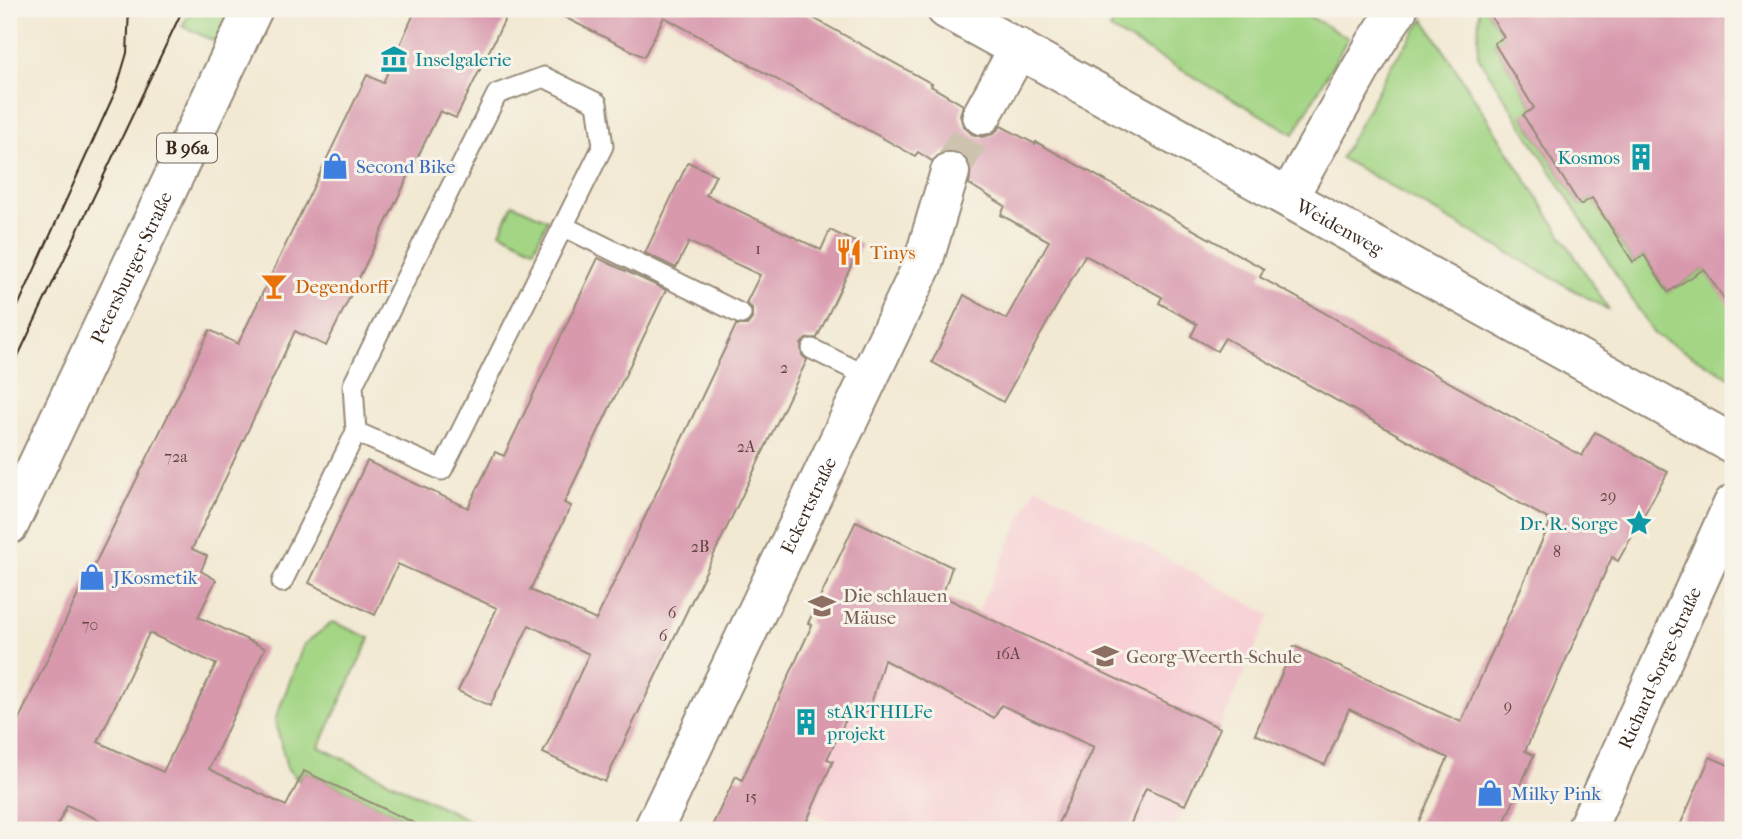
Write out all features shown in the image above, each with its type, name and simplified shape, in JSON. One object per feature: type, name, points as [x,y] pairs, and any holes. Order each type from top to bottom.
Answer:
[{"type":"street","name":"Petersburger Straße","points":[[9,525],[253,9]]},
{"type":"street","name":"Weidenweg","points":[[946,9],[1733,444]]},
{"type":"street","points":[[1289,197],[1374,44],[1398,9]]},
{"type":"street","points":[[982,115],[1019,48]]},
{"type":"street","name":"Eckertstraße","points":[[653,830],[922,266],[950,172]]},
{"type":"street","name":"Richard-Sorge-Straße","points":[[1586,830],[1733,504]]},
{"type":"lane","points":[[282,582],[356,432],[353,385],[497,94],[544,77],[597,103],[603,146],[442,470],[356,432]]},
{"type":"lane","points":[[563,226],[741,314]]},
{"type":"lane","points":[[812,349],[869,377]]},
{"type":"shaded area","name":"Georg-Weerth-Schule","points":[[1036,486],[1270,615],[1174,830],[849,830],[742,780],[881,659],[943,688]]},
{"type":"green space","points":[[192,9],[231,9],[216,42],[182,26]]},
{"type":"green space","points":[[1122,9],[1296,9],[1348,38],[1294,134],[1110,29]]},
{"type":"green space","points":[[1479,9],[1486,9],[1504,37],[1494,43],[1534,108],[1523,116],[1580,205],[1592,198],[1633,262],[1644,255],[1668,292],[1704,269],[1723,296],[1733,290],[1733,379],[1654,334],[1478,56]]},
{"type":"green space","points":[[1424,19],[1609,310],[1341,158],[1392,64]]},
{"type":"green space","points":[[513,204],[548,220],[534,249],[500,232]]},
{"type":"green space","points":[[333,622],[370,638],[319,747],[489,830],[429,830],[304,771],[299,781],[287,768],[275,720],[304,644]]},
{"type":"building","points":[[416,9],[510,9],[456,118],[440,111],[326,346],[295,331],[192,549],[207,556],[201,571],[216,580],[198,617],[265,648],[209,769],[286,806],[304,771],[429,830],[120,830],[67,805],[55,830],[9,830],[9,740],[91,567],[93,568],[210,330],[238,344],[367,75],[383,83]],"holes":[[[149,633],[216,664],[163,772],[98,742]]]},
{"type":"building","points":[[548,9],[797,9],[932,84],[931,86],[963,105],[960,115],[963,126],[972,134],[982,137],[993,134],[1001,126],[1035,144],[1036,142],[1264,269],[1260,277],[1582,456],[1595,432],[1668,472],[1618,561],[1612,557],[1525,751],[1534,755],[1501,830],[1415,830],[1448,758],[1349,709],[1325,765],[1255,734],[1294,646],[1461,722],[1550,523],[1548,519],[1225,338],[1217,351],[1191,336],[1197,324],[1159,303],[1162,297],[1085,255],[1003,402],[932,362],[964,295],[1006,319],[1049,241],[1001,215],[1005,206],[969,184],[971,168],[965,157],[956,151],[946,151],[932,161],[918,152],[915,156],[664,17],[644,57]]},
{"type":"building","name":"Kosmos","points":[[1486,9],[1733,9],[1733,312],[1704,269],[1668,292],[1644,255],[1633,262],[1592,198],[1580,205],[1523,115],[1534,108],[1494,43],[1504,37]]},
{"type":"building","points":[[688,162],[716,175],[706,195],[821,250],[830,230],[861,245],[817,338],[806,339],[801,344],[802,355],[807,360],[605,782],[543,753],[589,654],[529,625],[490,706],[458,691],[497,608],[398,564],[375,615],[309,583],[367,461],[468,508],[495,452],[504,456],[598,258],[666,290],[564,503],[571,506],[530,590],[596,620],[736,325],[747,325],[752,319],[752,308],[746,303],[760,275],[689,242],[676,268],[645,253]]},
{"type":"building","points":[[856,521],[952,567],[942,596],[1220,728],[1185,805],[1146,788],[1128,830],[1055,830],[1094,747],[1001,705],[994,718],[884,660],[869,711],[850,711],[827,759],[833,761],[803,830],[710,830],[736,776],[742,780],[812,625],[808,623]]},
{"type":"building","points":[[1710,757],[1733,767],[1733,830],[1678,830]]},
{"type":"tunnel","points":[[950,172],[982,115]]},
{"type":"tram line","points":[[9,326],[116,90],[127,53],[129,9]]},
{"type":"tram line","points":[[9,375],[183,9]]},
{"type":"place","name":"Inselgalerie","points":[[394,59]]},
{"type":"place","name":"Kosmos","points":[[1641,157]]},
{"type":"place","name":"Second Bike","points":[[335,166]]},
{"type":"place","name":"Tinys","points":[[849,252]]},
{"type":"place","name":"Degendorff","points":[[274,286]]},
{"type":"place","name":"Dr. R. Sorge","points":[[1639,523]]},
{"type":"place","name":"JKosmetik","points":[[92,577]]},
{"type":"place","name":"Die schlauen Mäuse","points":[[822,606]]},
{"type":"place","name":"Georg-Weerth-Schule","points":[[1105,656]]},
{"type":"place","name":"stARTHILFe projekt","points":[[806,722]]},
{"type":"place","name":"Milky Pink","points":[[1490,793]]}]
